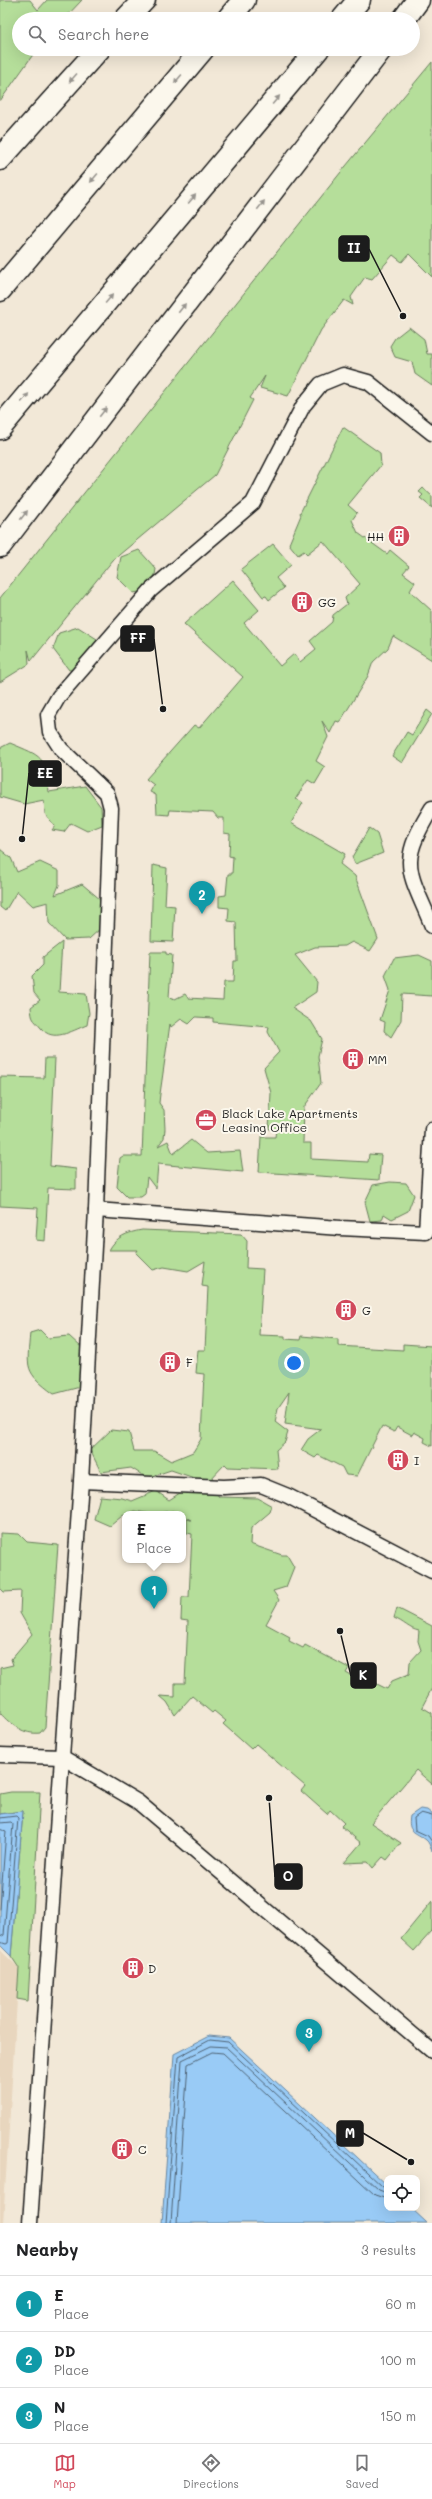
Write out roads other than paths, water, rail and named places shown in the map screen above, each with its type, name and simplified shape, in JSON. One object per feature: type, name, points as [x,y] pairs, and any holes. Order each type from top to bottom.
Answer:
[{"type":"highway","points":[[133,12],[144,0]]},
{"type":"highway","points":[[234,12],[244,0]]},
{"type":"highway","points":[[349,12],[359,0]]},
{"type":"highway","points":[[409,12],[418,0]]},
{"type":"highway","points":[[0,159],[93,56]]},
{"type":"highway","points":[[0,290],[197,56]]},
{"type":"highway","points":[[0,428],[312,56]]},
{"type":"highway","points":[[0,546],[376,56]]},
{"type":"lane","points":[[30,2223],[81,1481],[96,1210],[111,808],[107,793],[61,749],[50,732],[48,715],[59,696],[151,590],[253,503],[304,406],[321,384],[343,375],[368,382],[432,433]]},
{"type":"lane","points":[[432,808],[420,828],[410,851],[410,874],[432,926]]},
{"type":"lane","points":[[96,1210],[340,1228],[429,1232],[432,1129]]},
{"type":"lane","points":[[81,1481],[224,1487],[262,1485],[288,1496],[432,1571]]},
{"type":"lane","points":[[0,1755],[62,1758],[138,1802],[432,2051]]},
{"type":"water","points":[[420,1809],[427,1810],[432,1814],[432,1851],[429,1843],[413,1831],[410,1826],[410,1816]]},
{"type":"water","points":[[23,1811],[11,1956],[0,1945],[0,1814]]},
{"type":"water","points":[[209,2036],[229,2038],[384,2182],[384,2211],[414,2211],[427,2223],[162,2223],[174,2054]]},
{"type":"place","name":"II","points":[[403,316]]},
{"type":"place","name":"HH","points":[[399,536]]},
{"type":"place","name":"GG","points":[[302,602]]},
{"type":"place","name":"FF","points":[[163,709]]},
{"type":"place","name":"EE","points":[[22,839]]},
{"type":"place","name":"DD","points":[[202,914]]},
{"type":"place","name":"MM","points":[[353,1059]]},
{"type":"place","name":"Black Lake Apartments Leasing Office","points":[[206,1120]]},
{"type":"place","name":"G","points":[[346,1310]]},
{"type":"place","name":"F","points":[[170,1362]]},
{"type":"place","name":"I","points":[[398,1460]]},
{"type":"place","name":"E","points":[[154,1609]]},
{"type":"place","name":"K","points":[[340,1631]]},
{"type":"place","name":"O","points":[[269,1798]]},
{"type":"place","name":"D","points":[[133,1968]]},
{"type":"place","name":"N","points":[[309,2052]]},
{"type":"place","name":"C","points":[[122,2149]]},
{"type":"place","name":"M","points":[[411,2162]]}]
